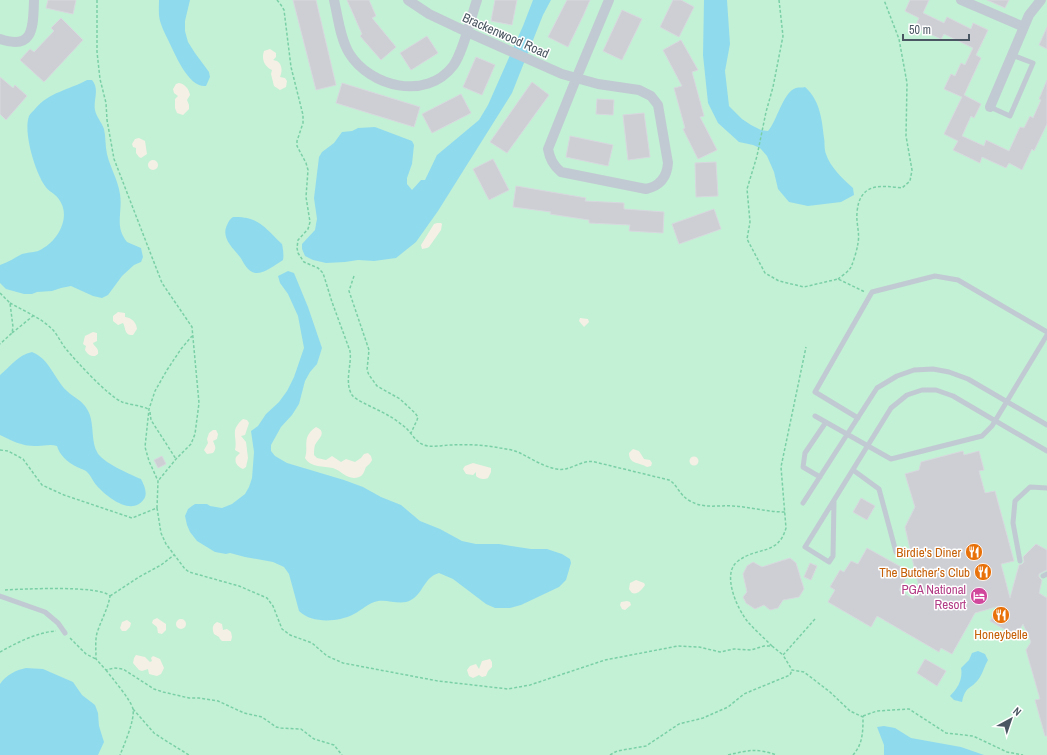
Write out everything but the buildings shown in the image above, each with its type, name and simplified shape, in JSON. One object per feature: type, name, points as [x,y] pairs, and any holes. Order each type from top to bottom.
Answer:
[{"type":"street","points":[[0,39],[8,42],[17,42],[25,39],[33,27],[34,0]]},
{"type":"street","points":[[334,0],[345,45],[348,52],[357,64],[368,74],[388,83],[401,86],[429,84],[440,79],[454,66],[458,59],[477,0]]},
{"type":"street","name":"Brackenwood Road","points":[[408,0],[429,14],[466,32],[576,79]]},
{"type":"street","points":[[576,79],[639,90],[645,92],[655,100],[658,105],[668,163],[666,175],[658,185],[646,189],[561,172],[556,168],[549,155],[548,149],[576,79],[609,0]]},
{"type":"street","points":[[961,0],[973,2],[1024,27]]},
{"type":"street","points":[[990,107],[1029,15],[1041,0]]},
{"type":"lane","points":[[990,107],[1010,116],[1030,70],[1032,63],[1012,55]]},
{"type":"lane","points":[[815,416],[891,459],[982,436],[992,426],[1047,334],[958,280],[935,276],[872,292],[815,392],[858,418]]},
{"type":"lane","points":[[803,503],[877,388],[897,376],[914,370],[933,369],[949,372],[968,379],[1047,425]]},
{"type":"lane","points":[[834,501],[833,556],[829,562],[805,547],[891,408],[907,395],[922,390],[936,390],[953,396],[1047,452]]},
{"type":"lane","points":[[820,477],[804,467],[805,454],[826,422]]},
{"type":"lane","points":[[853,470],[879,489],[896,552]]},
{"type":"lane","points":[[1020,561],[1013,524],[1015,501],[1030,487],[1047,488]]},
{"type":"lane","points":[[0,596],[45,612],[58,623],[65,633]]},
{"type":"path","points":[[97,0],[97,52],[99,72],[106,103],[107,120],[114,159],[162,283],[192,327],[198,395],[198,418],[195,434],[191,444],[176,459],[158,481]]},
{"type":"path","points":[[276,0],[284,10],[291,67],[303,114],[303,123],[297,141],[297,146],[307,167],[306,197],[310,222],[308,229],[298,240],[298,254],[304,262],[318,268],[323,273],[350,350],[351,358],[348,378],[352,394],[358,401],[377,408],[391,417],[422,444],[429,446],[452,445],[498,447],[520,453],[558,470],[589,461],[660,477],[673,482],[684,497],[700,505],[719,507],[731,506],[785,512]]},
{"type":"path","points":[[779,0],[783,36],[757,156],[747,189],[750,222],[748,239],[765,273],[779,282],[804,286],[838,279],[851,268],[858,243],[857,212],[861,198],[866,190],[875,187],[888,186],[902,188],[910,182],[912,170],[906,136],[907,83],[899,39],[884,0]]},
{"type":"path","points":[[354,276],[349,291],[368,350],[367,370],[377,386],[400,399],[418,416],[411,433]]},
{"type":"path","points":[[838,279],[870,295]]},
{"type":"path","points":[[0,293],[10,303],[52,329],[65,348],[80,365],[112,395],[122,402],[149,409]]},
{"type":"path","points":[[10,303],[13,320],[12,333]]},
{"type":"path","points":[[0,344],[33,316]]},
{"type":"path","points":[[192,336],[167,370],[149,409],[145,447],[149,461],[158,481],[157,508],[161,533],[166,544],[188,572],[239,586],[267,598],[273,606],[282,630],[312,643],[332,659],[343,663],[438,681],[508,689],[530,685],[605,660],[667,648],[699,646],[720,652],[734,649],[751,650],[764,646],[772,646]]},
{"type":"path","points":[[806,347],[781,467],[786,528],[784,536],[779,543],[768,549],[745,557],[734,564],[730,576],[734,594],[740,609],[747,621],[783,655],[792,670],[804,672],[830,692],[850,711],[863,717],[877,711],[909,709],[946,733],[973,736],[1007,752],[1023,755]]},
{"type":"path","points":[[149,409],[151,420],[176,459]]},
{"type":"path","points":[[0,450],[8,451],[23,458],[42,485],[64,495],[132,518],[157,508]]},
{"type":"path","points":[[96,659],[95,646],[97,633],[109,603],[110,596],[161,565],[174,554]]},
{"type":"path","points":[[0,590],[60,588],[98,591],[108,593],[110,596]]},
{"type":"path","points":[[783,655],[815,619]]},
{"type":"path","points":[[0,652],[15,644],[42,634],[54,631],[65,633],[86,654],[96,659],[106,670],[123,692],[133,709],[154,733],[189,755]]},
{"type":"path","points":[[106,670],[114,668],[123,669],[163,692],[190,698],[218,701],[244,713],[262,716],[276,727],[300,729],[314,739],[334,745],[342,755]]},
{"type":"path","points":[[610,755],[617,751],[646,746],[679,724],[703,718],[728,707],[750,691],[786,678],[790,675],[792,670]]},
{"type":"path","points":[[120,755],[131,726],[133,709]]},
{"type":"path","points":[[853,755],[860,744],[863,717]]},
{"type":"path","points":[[728,755],[750,750],[765,751],[778,755]]},
{"type":"green space","name":"PGA National Resort","points":[[0,0],[1047,0],[1047,755],[0,755]]},
{"type":"sand","points":[[270,49],[276,53],[276,57],[273,60],[277,61],[281,67],[282,71],[280,77],[285,78],[287,81],[286,87],[280,90],[274,86],[271,74],[272,70],[267,67],[263,60],[264,51]]},
{"type":"sand","points":[[179,83],[186,87],[190,95],[187,100],[189,109],[183,115],[177,113],[175,108],[175,99],[178,96],[174,93],[173,89],[176,84]]},
{"type":"sand","points":[[139,138],[145,141],[147,154],[141,158],[136,153],[136,148],[133,147],[132,144],[135,139]]},
{"type":"sand","points":[[151,160],[155,160],[157,161],[157,169],[151,170],[148,167],[148,163]]},
{"type":"sand","points":[[434,224],[442,224],[441,230],[429,247],[422,249],[421,245]]},
{"type":"sand","points":[[118,312],[125,313],[125,317],[132,319],[135,322],[137,329],[133,335],[127,333],[123,323],[118,325],[113,321],[113,316]]},
{"type":"sand","points":[[580,318],[588,319],[589,322],[584,327],[579,321]]},
{"type":"sand","points":[[93,332],[97,333],[97,341],[93,343],[97,348],[98,354],[91,356],[85,350],[86,346],[83,344],[85,336]]},
{"type":"sand","points":[[243,419],[247,420],[249,423],[245,435],[241,436],[246,442],[248,458],[246,467],[243,469],[236,463],[236,457],[240,453],[235,450],[235,430]]},
{"type":"sand","points":[[316,427],[320,429],[322,433],[315,445],[314,455],[317,458],[326,460],[332,456],[341,462],[346,459],[355,462],[364,454],[368,453],[372,460],[362,475],[355,478],[348,477],[336,469],[311,464],[305,458],[307,438],[311,431]]},
{"type":"sand","points":[[216,430],[218,434],[217,439],[213,441],[215,450],[213,453],[207,454],[204,450],[208,443],[207,439],[209,433]]},
{"type":"sand","points":[[633,449],[639,451],[644,459],[650,460],[652,463],[651,466],[647,467],[631,460],[629,453]]},
{"type":"sand","points":[[694,456],[699,461],[694,466],[689,461]]},
{"type":"sand","points":[[473,463],[491,468],[488,478],[479,478],[476,476],[476,472],[473,475],[466,474],[463,469],[465,466]]},
{"type":"sand","points":[[636,580],[644,583],[645,585],[639,592],[632,593],[629,589],[630,583]]},
{"type":"sand","points":[[621,602],[630,602],[631,605],[625,610],[622,609],[620,605]]},
{"type":"sand","points":[[157,618],[166,624],[166,630],[162,634],[158,633],[157,627],[152,623],[153,620]]},
{"type":"sand","points":[[179,619],[183,619],[185,620],[185,628],[179,629],[176,626],[176,622]]},
{"type":"sand","points":[[127,620],[131,623],[130,627],[126,631],[122,631],[120,628],[122,622]]},
{"type":"sand","points":[[217,622],[222,624],[223,630],[227,629],[231,632],[231,641],[222,641],[214,634],[213,627]]},
{"type":"sand","points":[[136,655],[145,657],[150,662],[152,661],[151,658],[153,656],[160,659],[164,668],[161,674],[157,676],[149,674],[148,669],[142,671],[139,670],[133,663]]},
{"type":"sand","points":[[490,659],[492,662],[492,667],[486,676],[482,677],[479,675],[473,678],[469,676],[467,670],[470,666],[476,664],[479,669],[482,661]]},
{"type":"water","points":[[159,0],[190,0],[185,21],[185,31],[188,42],[209,72],[210,77],[206,86],[194,82],[180,63],[160,21]]},
{"type":"water","points":[[533,0],[551,0],[543,15],[512,93],[438,211],[416,242],[396,258],[374,261],[358,260],[326,263],[313,260],[305,256],[302,249],[302,244],[315,230],[317,219],[314,198],[319,157],[322,152],[334,143],[342,132],[352,131],[358,128],[375,127],[412,141],[414,145],[412,164],[407,178],[407,184],[412,190],[421,180],[425,180],[437,155],[479,120],[488,105]]},
{"type":"water","points":[[704,0],[727,0],[730,44],[725,71],[729,106],[742,119],[751,125],[761,130],[768,131],[787,95],[796,88],[805,87],[810,92],[817,104],[822,124],[825,150],[830,164],[853,188],[854,195],[841,202],[808,206],[789,202],[778,189],[774,172],[767,156],[760,148],[739,142],[718,123],[708,103],[703,55]]},
{"type":"water","points":[[87,80],[92,80],[96,87],[95,110],[104,129],[107,154],[119,189],[121,201],[121,230],[127,242],[141,248],[143,257],[141,262],[134,265],[122,276],[108,295],[102,298],[93,296],[71,286],[32,294],[24,294],[6,289],[0,283],[0,265],[22,254],[37,251],[48,245],[54,240],[62,226],[64,219],[62,205],[58,198],[45,186],[37,171],[29,141],[29,116],[46,99]]},
{"type":"water","points":[[233,217],[242,217],[255,221],[266,228],[282,244],[283,260],[262,272],[255,273],[250,270],[226,238],[225,234],[227,225]]},
{"type":"water","points":[[288,271],[294,273],[308,307],[322,348],[317,364],[305,381],[299,404],[292,415],[281,427],[271,445],[271,451],[275,456],[287,463],[363,487],[381,497],[401,505],[420,521],[440,529],[462,541],[476,544],[499,544],[531,549],[547,549],[562,554],[570,559],[571,563],[566,580],[559,587],[521,605],[510,608],[495,608],[486,604],[453,579],[439,573],[430,578],[418,594],[407,602],[378,601],[371,603],[348,617],[333,620],[318,620],[304,615],[299,611],[289,574],[284,567],[273,562],[230,553],[226,554],[215,552],[197,541],[187,525],[185,516],[188,509],[195,504],[207,504],[222,508],[232,504],[245,494],[252,478],[254,452],[251,431],[258,426],[266,414],[279,402],[287,391],[294,377],[304,348],[298,316],[288,294],[280,283],[278,276]]},
{"type":"water","points":[[32,352],[48,364],[69,393],[85,406],[90,415],[93,440],[100,456],[113,466],[141,479],[146,494],[144,499],[139,504],[126,506],[113,500],[94,483],[86,471],[76,467],[66,460],[61,455],[57,446],[28,446],[0,435],[0,375],[19,358]]},
{"type":"water","points":[[978,651],[985,654],[988,660],[981,675],[965,692],[962,702],[954,700],[950,696],[959,683],[961,668],[969,660],[972,653]]},
{"type":"water","points":[[26,668],[43,669],[73,682],[82,695],[95,705],[104,742],[98,755],[0,755],[0,684],[12,673]]},
{"type":"water","points":[[884,726],[895,728],[911,738],[961,747],[984,755],[884,755],[884,745],[877,727]]},
{"type":"place","name":"Birdie's Diner","points":[[974,552]]},
{"type":"place","name":"The Butcher’s Club","points":[[983,572]]},
{"type":"place","name":"PGA National Resort","points":[[979,596]]},
{"type":"place","name":"Honeybelle","points":[[1001,615]]}]
